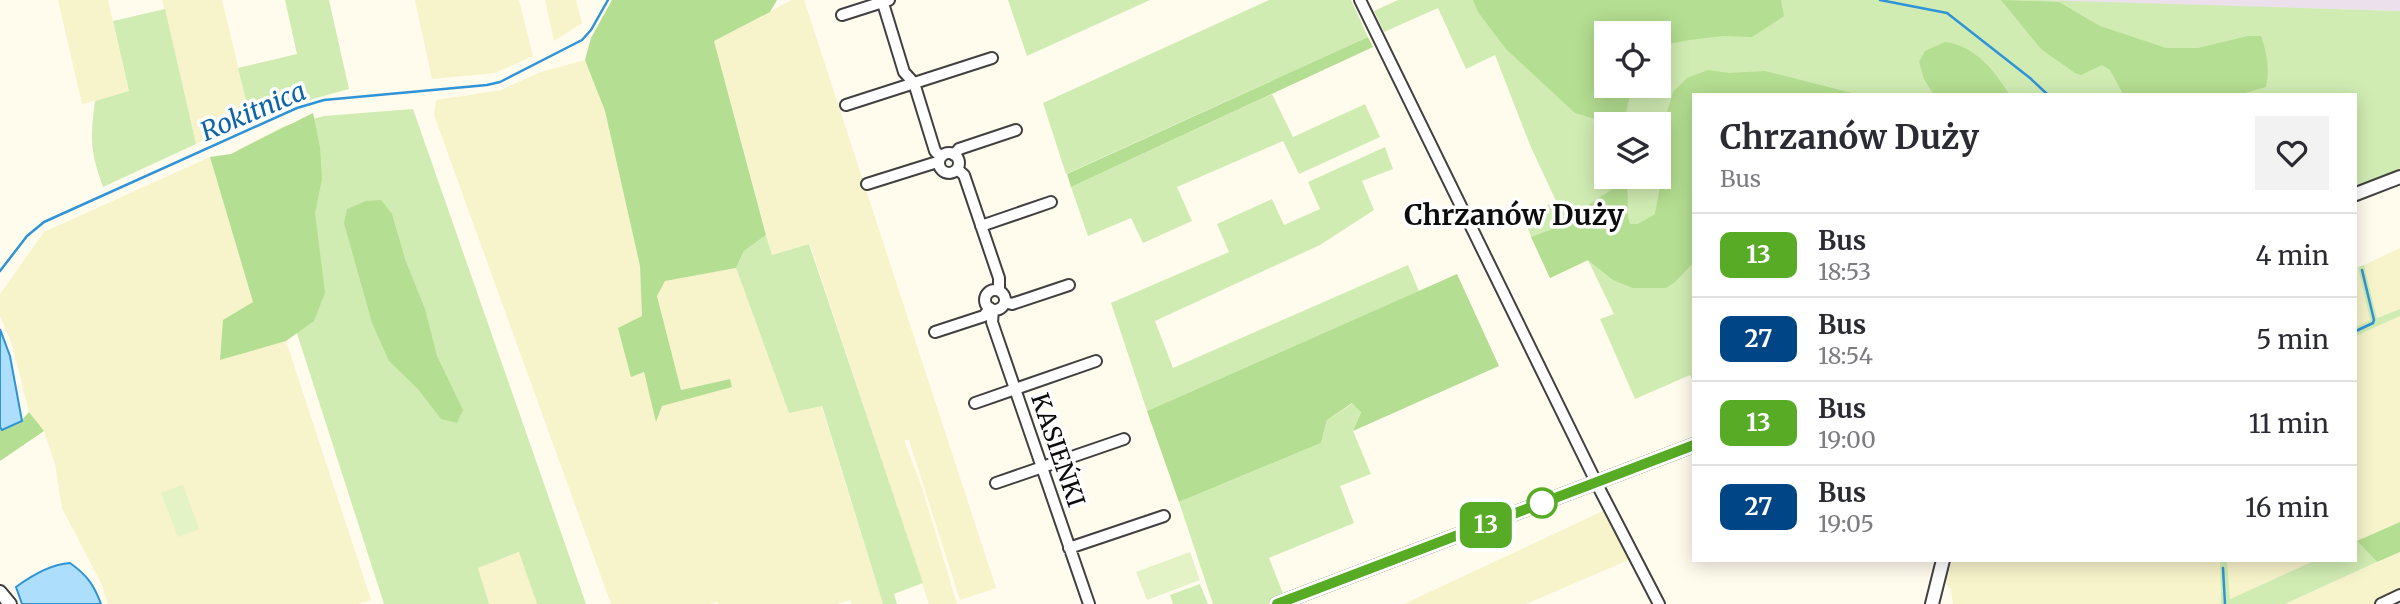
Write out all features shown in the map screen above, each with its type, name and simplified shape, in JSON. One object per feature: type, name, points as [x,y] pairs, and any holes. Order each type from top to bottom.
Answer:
[{"type":"street","points":[[1360,0],[1659,604]]},
{"type":"street","points":[[842,15],[885,1],[904,72],[914,83],[934,151],[947,172],[957,169]]},
{"type":"street","points":[[846,104],[992,58]]},
{"type":"street","points":[[954,155],[959,149],[1016,130]]},
{"type":"street","points":[[867,184],[934,163],[948,153],[958,160],[957,169]]},
{"type":"street","points":[[934,332],[984,316],[991,309],[1000,309],[1005,302],[999,291],[999,278],[964,175],[957,169]]},
{"type":"street","points":[[2357,194],[2400,177]]},
{"type":"street","points":[[981,226],[1051,202]]},
{"type":"street","points":[[1005,302],[1012,304],[1069,285]]},
{"type":"street","points":[[991,309],[986,300],[988,295],[999,291]]},
{"type":"street","name":"KASIEŃKI","points":[[991,309],[992,322],[1088,604]]},
{"type":"street","points":[[975,403],[1096,361]]},
{"type":"street","points":[[996,483],[1124,439]]},
{"type":"street","points":[[1277,604],[1692,446]]},
{"type":"street","points":[[1069,548],[1164,516]]},
{"type":"street","points":[[1932,604],[1942,562]]},
{"type":"street","points":[[0,592],[10,604]]},
{"type":"street","points":[[2381,604],[2400,595]]},
{"type":"shaded area","points":[[58,0],[108,0],[129,92],[82,104]]},
{"type":"shaded area","points":[[162,0],[222,0],[250,116],[196,144]]},
{"type":"shaded area","points":[[415,0],[519,0],[533,56],[495,73],[432,79]]},
{"type":"shaded area","points":[[545,0],[576,0],[582,23],[554,41]]},
{"type":"shaded area","points":[[792,0],[804,0],[996,588],[960,600],[909,440],[904,440],[922,488],[957,604],[929,604],[810,244],[772,255],[714,41]]},
{"type":"shaded area","points":[[2400,0],[2400,11],[2039,1]]},
{"type":"shaded area","points":[[585,60],[605,111],[640,266],[642,316],[631,376],[643,371],[657,420],[662,406],[732,387],[729,379],[681,390],[657,296],[664,281],[736,268],[789,413],[821,405],[883,604],[852,604],[850,600],[837,604],[611,604],[434,115],[436,100],[501,90],[541,72]]},
{"type":"shaded area","points":[[210,157],[253,302],[220,360],[286,341],[371,600],[358,604],[108,604],[101,583],[62,508],[55,464],[44,431],[29,412],[12,344],[0,316],[0,294],[44,232]]},
{"type":"shaded area","points":[[2400,248],[2400,309],[2377,318],[2364,265]]},
{"type":"shaded area","points":[[2357,268],[2370,320],[2357,326]]},
{"type":"shaded area","points":[[2400,316],[2400,522],[2357,542],[2357,336]]},
{"type":"shaded area","points":[[1605,510],[1631,559],[1526,604],[1404,604]]},
{"type":"shaded area","points":[[520,552],[537,604],[489,604],[477,568]]},
{"type":"shaded area","points":[[2400,552],[2400,591],[2373,604],[2285,604]]},
{"type":"shaded area","points":[[1952,562],[2220,562],[2221,604],[1953,604],[1951,589],[1946,584]]},
{"type":"shaded area","points":[[2227,562],[2312,562],[2230,599]]},
{"type":"green space","points":[[285,0],[329,0],[349,89],[250,116],[238,68],[297,54]]},
{"type":"green space","points":[[612,0],[777,0],[770,12],[714,41],[766,235],[744,251],[736,268],[665,281],[657,296],[681,390],[730,379],[732,387],[662,406],[656,422],[644,372],[631,377],[618,328],[642,316],[640,266],[605,111],[585,60],[591,38]]},
{"type":"green space","points":[[1008,0],[1150,0],[1027,56]]},
{"type":"green space","points":[[1269,0],[1351,0],[1368,37],[1066,174],[1043,103]]},
{"type":"green space","points":[[1398,0],[2039,0],[2400,11],[2400,169],[2357,186],[2357,93],[1692,93],[1692,379],[1690,375],[1635,399],[1600,319],[1614,314],[1588,260],[1550,278],[1526,225],[1540,219],[1535,211],[1556,201],[1530,145],[1495,55],[1466,69],[1438,8],[1384,32],[1374,11]]},
{"type":"green space","points":[[1473,0],[1781,0],[1784,16],[1752,37],[1723,36],[1671,44],[1671,21],[1594,21],[1594,98],[1629,98],[1626,112],[1594,112],[1594,119],[1575,113],[1506,49],[1478,12]]},
{"type":"green space","points":[[2001,0],[2059,2],[2100,26],[2166,48],[2198,48],[2248,36],[2261,36],[2268,74],[2266,87],[2245,93],[2122,93],[2110,70],[2102,65],[2081,75],[2041,49]]},
{"type":"green space","points":[[165,9],[196,144],[103,187],[92,145],[95,101],[129,91],[113,21]]},
{"type":"green space","points":[[1368,37],[1373,47],[1071,187],[1067,174]]},
{"type":"green space","points":[[1945,42],[1965,48],[1983,60],[2008,93],[1932,93],[1924,79],[1919,62],[1925,51]]},
{"type":"green space","points":[[1708,70],[1729,73],[1765,71],[1852,93],[1692,93],[1692,264],[1666,288],[1633,288],[1613,280],[1588,260],[1550,278],[1531,237],[1550,230],[1612,189],[1627,189],[1630,224],[1638,224],[1655,214],[1660,189],[1671,189],[1671,112],[1667,112],[1673,92],[1687,78]]},
{"type":"green space","points":[[1272,94],[1293,137],[1365,104],[1380,137],[1299,174],[1283,141],[1177,187],[1192,221],[1143,243],[1131,218],[1088,236],[1071,187]]},
{"type":"green space","points":[[413,109],[586,604],[537,604],[519,552],[478,568],[489,604],[384,604],[238,150],[285,126],[324,116]]},
{"type":"green space","points":[[313,113],[320,147],[322,179],[315,213],[325,293],[314,321],[286,341],[220,360],[223,320],[253,302],[210,157],[231,154]]},
{"type":"green space","points":[[1385,147],[1393,169],[1362,181],[1374,210],[1320,245],[1155,321],[1173,368],[1408,265],[1419,291],[1147,411],[1111,303],[1229,252],[1217,224],[1272,199],[1284,225],[1320,209],[1308,182]]},
{"type":"green space","points":[[381,200],[392,214],[405,259],[425,309],[437,356],[463,410],[457,423],[441,419],[418,389],[389,361],[372,323],[344,223],[347,209],[366,201]]},
{"type":"green space","points":[[766,235],[772,255],[809,244],[923,583],[894,594],[897,604],[883,604],[822,406],[789,413],[736,268],[744,251]]},
{"type":"green space","points":[[2364,265],[2377,318],[2400,309],[2400,316],[2357,336],[2357,326],[2370,320],[2358,267]]},
{"type":"green space","points":[[1457,274],[1499,366],[1353,431],[1361,412],[1352,403],[1327,420],[1321,443],[1179,502],[1147,411]]},
{"type":"green space","points":[[1353,403],[1361,411],[1353,431],[1371,474],[1340,486],[1354,523],[1269,558],[1284,596],[1277,604],[1213,604],[1179,502],[1321,443],[1327,420]]},
{"type":"green space","points":[[29,412],[44,431],[0,461],[0,427],[2,430],[21,421]]},
{"type":"green space","points":[[183,485],[199,529],[178,537],[161,493]]},
{"type":"green space","points":[[2400,522],[2400,552],[2377,562],[2357,541]]},
{"type":"green space","points":[[2357,541],[2377,562],[2285,604],[2221,604],[2220,562],[2227,562],[2230,599],[2312,562],[2357,562]]},
{"type":"green space","points":[[1190,552],[1200,580],[1147,600],[1136,572]]},
{"type":"green space","points":[[1200,584],[1208,604],[1173,604],[1170,595]]},
{"type":"water","points":[[0,329],[10,356],[22,421],[2,430],[0,427]]},
{"type":"water","points":[[70,563],[89,581],[101,604],[22,604],[16,587],[42,571]]},
{"type":"waterway","name":"Rokitnica","points":[[0,271],[27,236],[44,222],[297,108],[324,100],[500,82],[582,40],[608,0]]},
{"type":"waterway","points":[[1880,0],[1947,13],[2046,93]]},
{"type":"waterway","points":[[2357,331],[2374,320],[2362,270]]},
{"type":"waterway","points":[[2223,568],[2225,604]]},
{"type":"bus line","name":"13","points":[[1277,604],[1692,446]]},
{"type":"district","name":"Chrzanów Duży","points":[[1514,215]]}]
